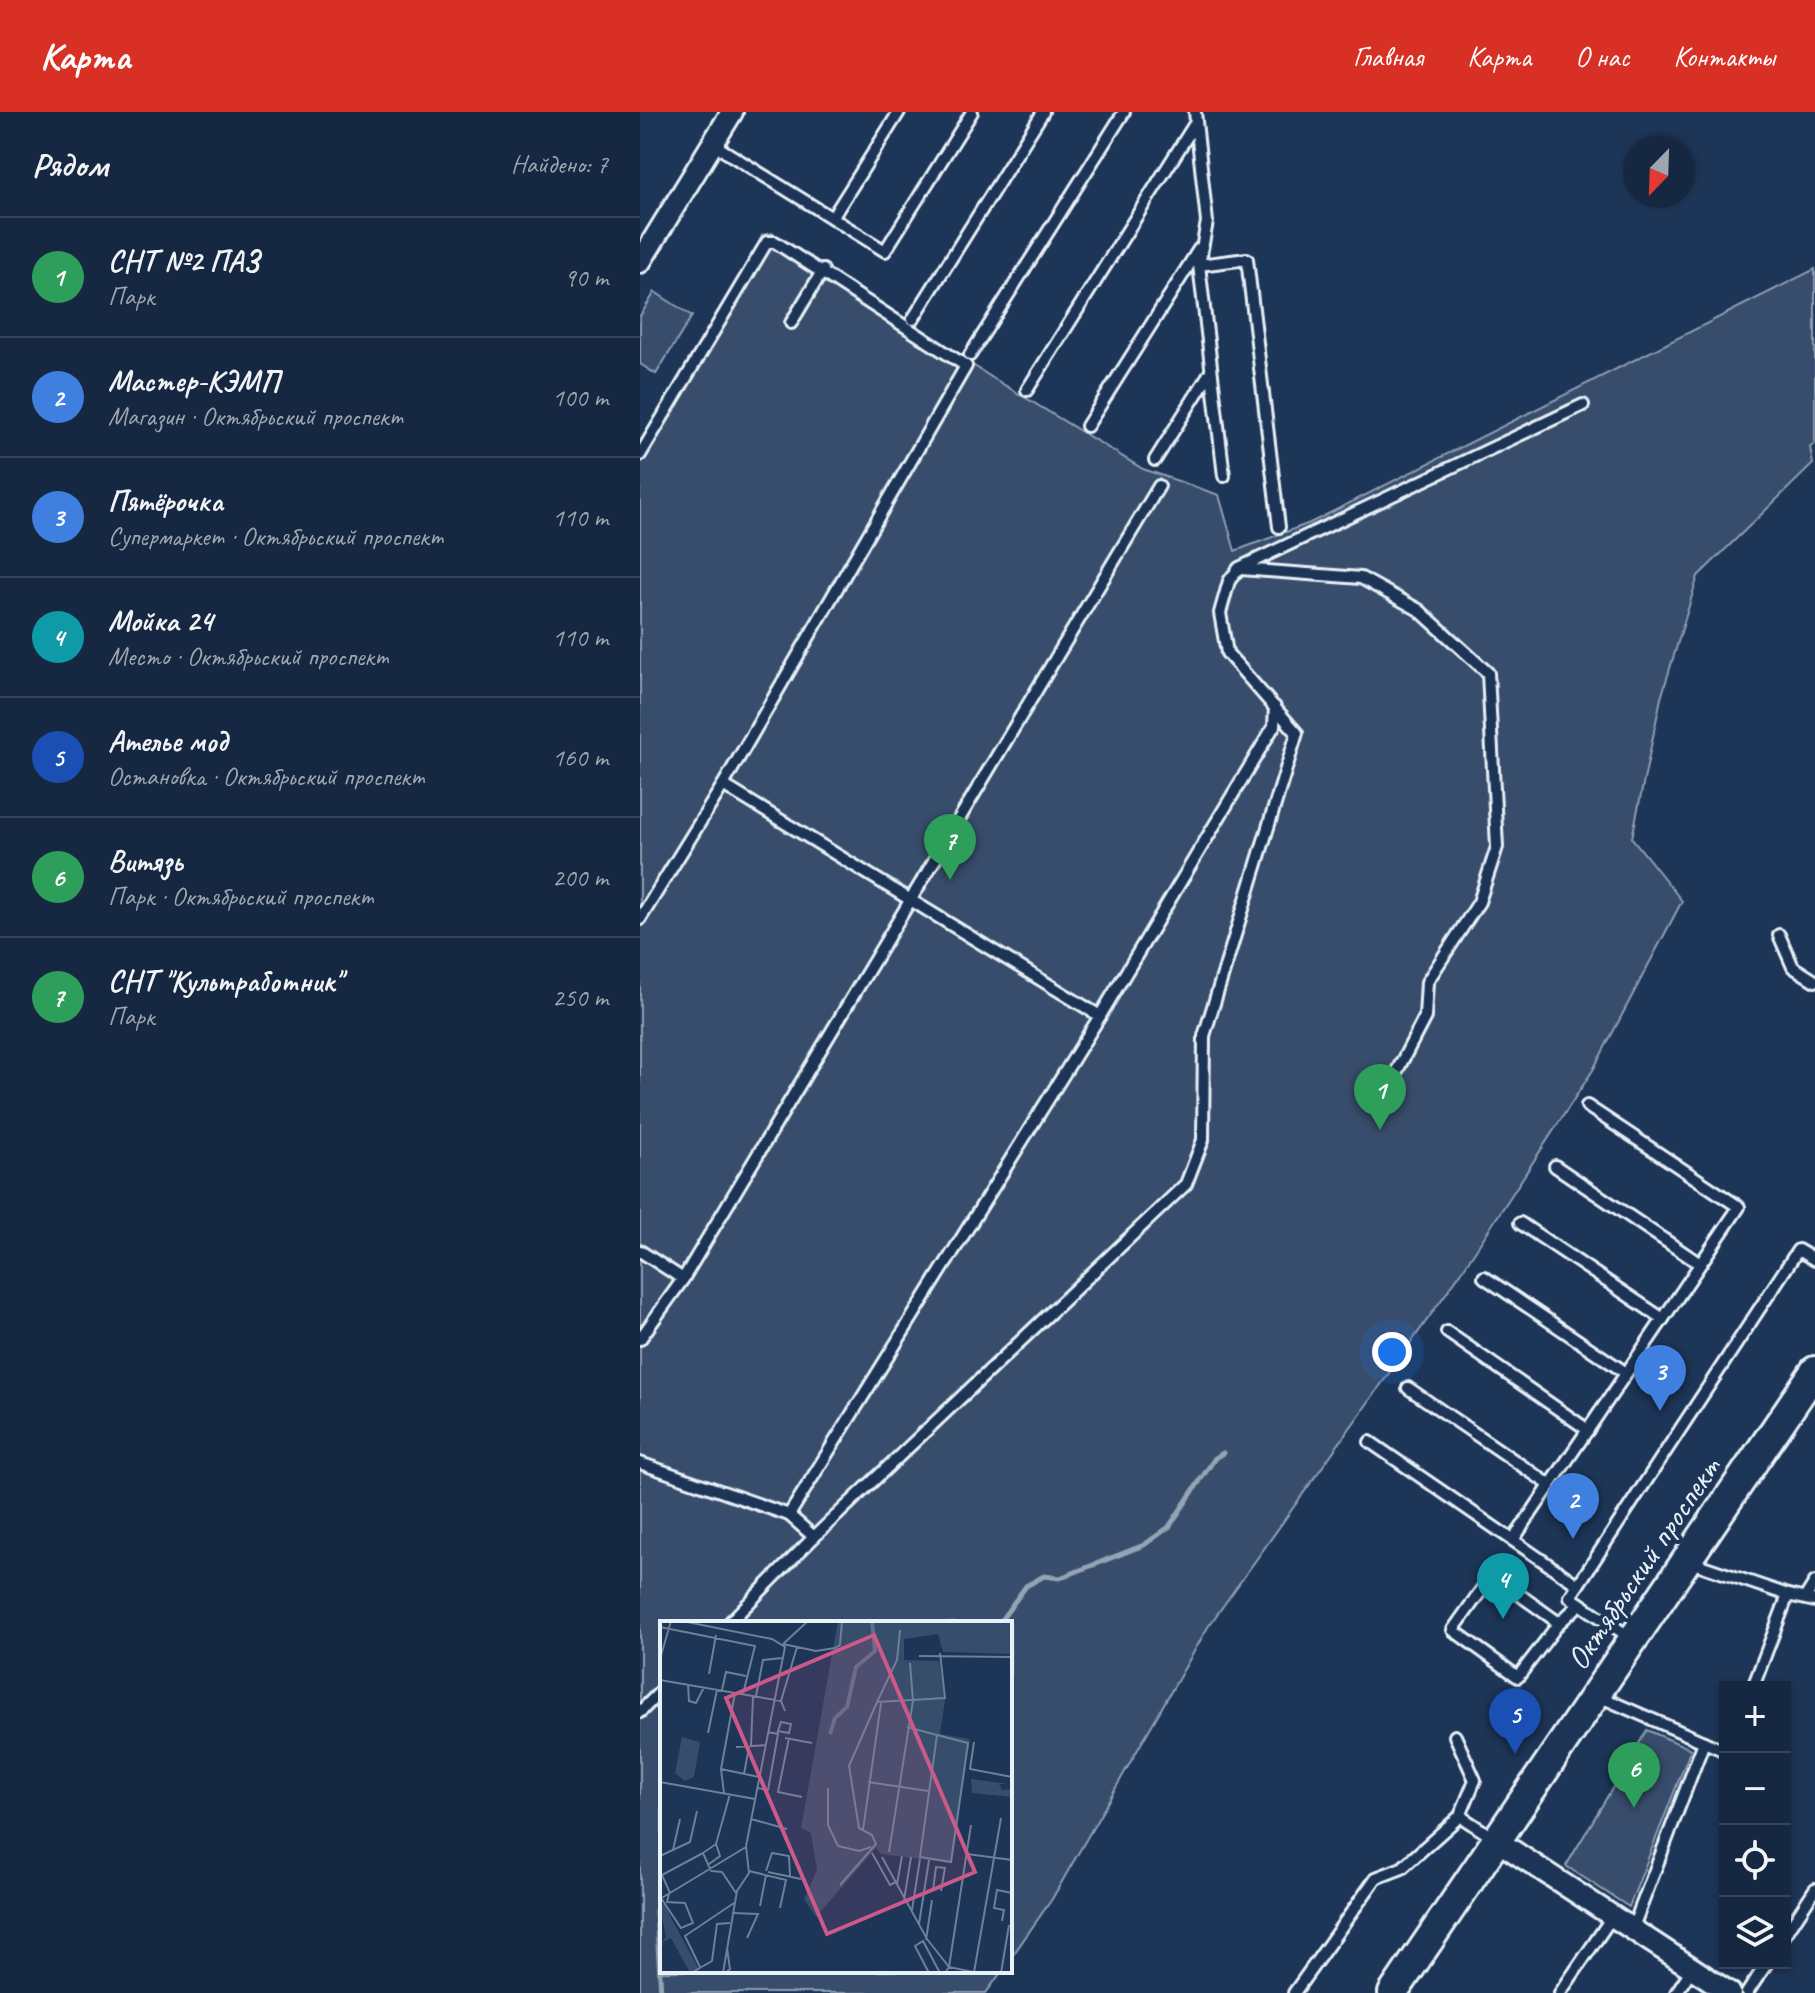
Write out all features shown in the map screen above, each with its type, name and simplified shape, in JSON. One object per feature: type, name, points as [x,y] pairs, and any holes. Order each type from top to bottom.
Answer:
[{"type":"main road","name":"Октябрьский проспект","points":[[1393,1993],[1815,1371]]},
{"type":"street","points":[[641,258],[732,112]]},
{"type":"street","points":[[1496,1840],[1730,1993]]},
{"type":"lane","points":[[832,218],[899,112]]},
{"type":"lane","points":[[713,144],[885,251],[972,112]]},
{"type":"lane","points":[[913,319],[1043,112]]},
{"type":"lane","points":[[970,355],[1124,112]]},
{"type":"lane","points":[[1195,117],[1207,222],[1199,265],[1224,476]]},
{"type":"lane","points":[[1027,390],[1195,117]]},
{"type":"lane","points":[[640,455],[767,242],[775,242],[823,270],[966,366],[723,785],[640,919]]},
{"type":"lane","points":[[1087,426],[1203,243]]},
{"type":"lane","points":[[1199,265],[1247,259],[1279,527]]},
{"type":"lane","points":[[791,323],[823,270]]},
{"type":"lane","points":[[1155,460],[1211,371]]},
{"type":"lane","points":[[731,1621],[814,1537],[1186,1184],[1203,1140],[1204,1036],[1297,733],[1227,653],[1220,613],[1229,581],[1239,568],[1583,405]]},
{"type":"lane","points":[[640,1339],[683,1279],[1159,486]]},
{"type":"lane","points":[[1239,568],[1361,578],[1419,610],[1488,673],[1497,847],[1479,902],[1427,982],[1425,1017],[1386,1092]]},
{"type":"lane","points":[[789,1515],[1100,1016],[1274,726],[1275,707]]},
{"type":"lane","points":[[723,785],[1100,1016]]},
{"type":"lane","points":[[1779,935],[1793,967],[1815,981]]},
{"type":"lane","points":[[1513,1540],[1739,1207],[1587,1106]]},
{"type":"lane","points":[[1555,1166],[1700,1264]]},
{"type":"lane","points":[[1520,1223],[1663,1319]]},
{"type":"lane","points":[[1633,1639],[1570,1597],[1798,1250],[1815,1260]]},
{"type":"lane","points":[[640,1251],[683,1279]]},
{"type":"lane","points":[[1484,1277],[1626,1373]]},
{"type":"lane","points":[[1447,1332],[1588,1430]]},
{"type":"lane","points":[[1408,1388],[1550,1485]]},
{"type":"lane","points":[[1370,1442],[1578,1585]]},
{"type":"lane","points":[[640,1463],[789,1515],[814,1537]]},
{"type":"lane","points":[[1686,1561],[1810,1600],[1815,1582]]},
{"type":"lane","points":[[1559,1623],[1492,1575],[1453,1630],[1518,1677],[1559,1623],[1580,1604]]},
{"type":"lane","points":[[1755,1681],[1788,1595]]},
{"type":"lane","points":[[640,1712],[660,1692]]},
{"type":"lane","points":[[1595,1695],[1719,1748]]},
{"type":"lane","points":[[1294,1993],[1376,1878],[1402,1868],[1460,1816],[1475,1780],[1455,1736]]},
{"type":"lane","points":[[1632,1930],[1704,1742]]},
{"type":"lane","points":[[1460,1816],[1496,1840]]},
{"type":"lane","points":[[1791,1926],[1815,1889]]},
{"type":"lane","points":[[1560,1993],[1612,1917]]},
{"type":"lane","points":[[1676,1993],[1692,1969]]},
{"type":"lane","points":[[1747,1993],[1763,1969]]},
{"type":"shaded area","points":[[772,233],[991,377],[1143,469],[1219,495],[1235,551],[1310,523],[1815,269],[1815,444],[1810,447],[1813,464],[1698,576],[1661,698],[1632,838],[1682,901],[1593,1070],[1462,1271],[1208,1627],[1052,1899],[1012,1956],[1012,1621],[660,1621],[660,1973],[1001,1973],[986,1993],[640,1993],[640,446],[758,252],[762,235]]},
{"type":"shaded area","points":[[655,292],[692,316],[656,374],[640,364],[640,316]]},
{"type":"shaded area","points":[[1647,1730],[1691,1749],[1629,1907],[1566,1866]]},
{"type":"waterway","points":[[1000,1621],[1026,1586],[1044,1576],[1060,1578],[1144,1545],[1169,1527],[1215,1458],[1223,1453]]},
{"type":"waterway","points":[[660,1906],[656,1911],[661,1993]]},
{"type":"place","name":"СНТ \"Культработник\"","points":[[950,880]]},
{"type":"place","name":"СНТ №2 ПАЗ","points":[[1380,1130]]},
{"type":"place","name":"Пятёрочка","points":[[1660,1411]]},
{"type":"place","name":"Мастер-КЭМП","points":[[1573,1539]]},
{"type":"place","name":"Мойка 24","points":[[1503,1619]]},
{"type":"place","name":"Ателье мод","points":[[1515,1754]]},
{"type":"place","name":"Витязь","points":[[1634,1808]]}]
